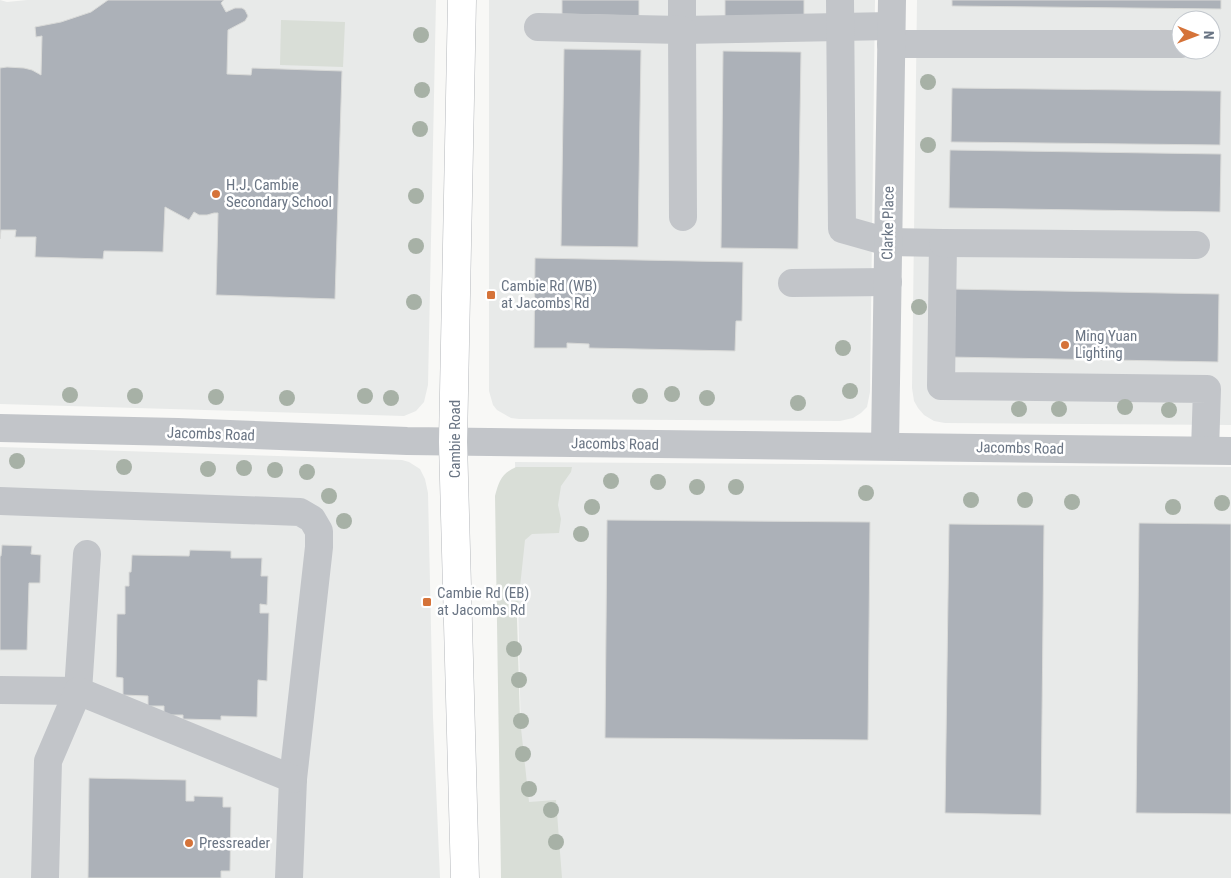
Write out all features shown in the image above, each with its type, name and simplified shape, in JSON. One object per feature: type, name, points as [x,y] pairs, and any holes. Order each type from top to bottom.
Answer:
[{"type":"main road","name":"Cambie Road","points":[[462,0],[453,442],[465,878]]},
{"type":"street","points":[[682,0],[682,216]]},
{"type":"street","points":[[840,0],[842,229],[888,242],[1196,245]]},
{"type":"street","points":[[538,27],[682,30],[840,27],[891,23],[1171,43]]},
{"type":"street","name":"Clarke Place","points":[[885,446],[891,23]]},
{"type":"street","points":[[943,243],[941,386],[1207,389],[1218,450]]},
{"type":"street","points":[[792,283],[888,282]]},
{"type":"street","name":"Jacombs Road","points":[[0,428],[178,432],[453,442],[1218,450]]},
{"type":"street","points":[[0,500],[300,512],[312,519],[319,531],[319,547],[293,779],[290,878]]},
{"type":"street","points":[[45,878],[48,761],[78,691],[87,554]]},
{"type":"street","points":[[0,690],[78,691],[293,779]]},
{"type":"shaded area","name":"H.J. Cambie Secondary School","points":[[0,0],[7,2],[27,0],[436,0],[428,385],[424,402],[416,411],[404,416],[0,404]]},
{"type":"shaded area","points":[[489,0],[875,0],[870,392],[867,407],[861,413],[853,418],[840,421],[519,419],[511,418],[497,410],[493,405],[489,391]]},
{"type":"shaded area","points":[[917,0],[1231,0],[1231,425],[945,423],[934,421],[924,415],[914,401],[912,388]]},
{"type":"shaded area","points":[[281,20],[345,22],[343,67],[280,65]]},
{"type":"shaded area","points":[[0,447],[402,460],[420,469],[425,479],[428,493],[433,717],[440,878],[0,878]]},
{"type":"shaded area","points":[[515,462],[1231,467],[1231,878],[524,878]]},
{"type":"shaded area","points":[[516,467],[572,467],[571,472],[561,486],[558,505],[561,519],[559,533],[532,534],[525,540],[517,615],[520,719],[529,802],[556,800],[562,878],[501,878],[495,496],[501,478]]},
{"type":"building","name":"H.J. Cambie Secondary School","points":[[108,0],[224,0],[221,3],[226,12],[235,8],[242,8],[248,16],[245,21],[228,30],[227,74],[251,75],[252,68],[342,71],[335,299],[216,295],[218,213],[199,215],[194,212],[189,220],[165,207],[163,252],[104,251],[103,259],[35,257],[36,237],[15,237],[16,230],[1,230],[0,239],[0,68],[24,68],[41,75],[42,36],[36,37],[35,27],[61,22],[91,12]]},
{"type":"building","points":[[562,0],[639,0],[639,16],[562,14]]},
{"type":"building","points":[[725,0],[804,0],[804,18],[725,17]]},
{"type":"building","points":[[952,0],[1221,0],[1221,9],[952,6]]},
{"type":"building","points":[[564,49],[641,50],[638,247],[561,246]]},
{"type":"building","points":[[723,51],[801,52],[798,249],[721,248]]},
{"type":"building","points":[[952,88],[1221,91],[1220,145],[951,142]]},
{"type":"building","points":[[950,150],[1221,154],[1220,212],[949,208]]},
{"type":"building","points":[[535,258],[743,262],[742,321],[736,321],[735,351],[589,348],[589,344],[567,343],[567,348],[534,348]]},
{"type":"building","points":[[950,289],[1219,294],[1218,362],[948,357]]},
{"type":"building","points":[[607,520],[870,522],[868,740],[605,738]]},
{"type":"building","points":[[1139,523],[1231,524],[1231,814],[1136,813]]},
{"type":"building","points":[[949,524],[1044,525],[1041,815],[945,813]]},
{"type":"building","points":[[2,545],[32,546],[31,554],[41,555],[40,583],[29,583],[27,650],[0,650],[0,556]]},
{"type":"building","points":[[190,550],[231,551],[231,558],[262,558],[261,576],[268,576],[267,605],[260,604],[260,613],[269,613],[267,681],[258,680],[257,717],[221,716],[221,720],[183,719],[183,715],[164,715],[164,706],[148,706],[148,696],[123,695],[123,678],[116,677],[117,614],[125,614],[125,586],[129,586],[132,555],[189,556]]},
{"type":"building","points":[[89,778],[186,780],[186,801],[194,801],[194,796],[223,797],[223,807],[231,807],[230,871],[221,871],[221,878],[88,878]]},
{"type":"place","name":"H.J. Cambie Secondary School","points":[[216,194]]},
{"type":"place","name":"Cambie Rd (WB) at Jacombs Rd","points":[[491,295]]},
{"type":"place","name":"Ming Yuan Lighting","points":[[1065,345]]},
{"type":"place","name":"Cambie Rd (EB) at Jacombs Rd","points":[[427,602]]},
{"type":"place","name":"Pressreader","points":[[189,843]]}]
